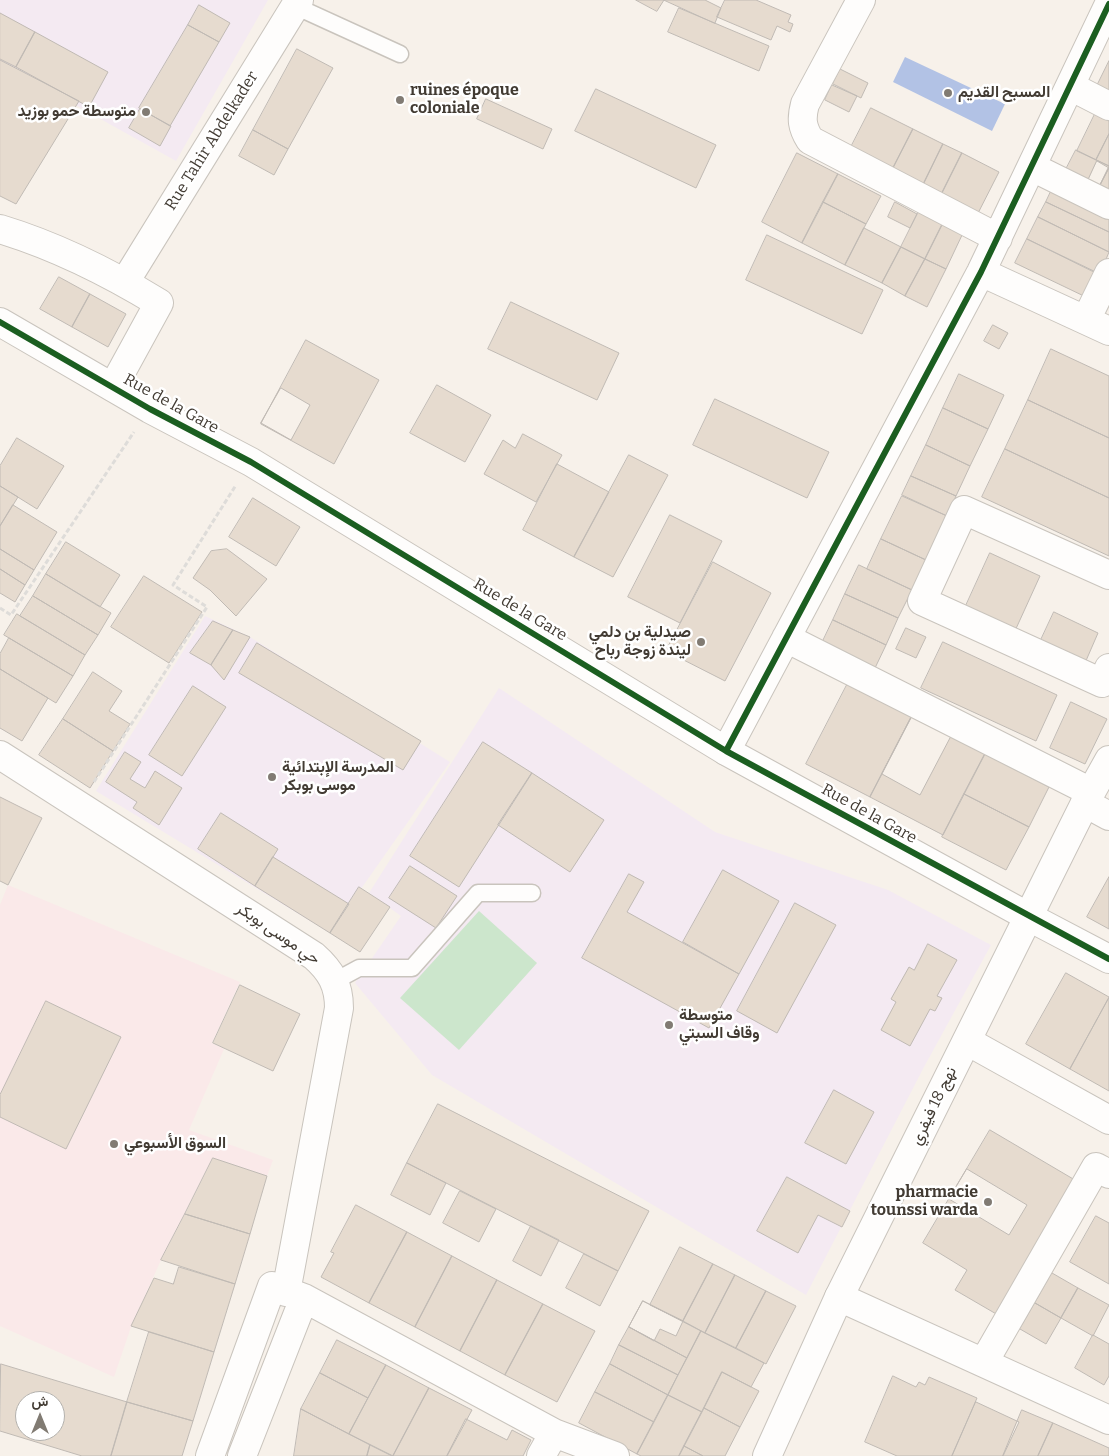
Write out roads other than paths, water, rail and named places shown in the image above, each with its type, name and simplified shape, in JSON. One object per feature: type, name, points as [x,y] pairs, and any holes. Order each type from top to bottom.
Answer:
[{"type":"street","points":[[861,0],[804,104],[802,117],[804,130],[810,140],[998,238]]},
{"type":"street","name":"Rue Tahir Abdelkader","points":[[125,282],[297,3]]},
{"type":"street","points":[[726,751],[981,272],[1109,4]]},
{"type":"street","points":[[1070,86],[1109,106]]},
{"type":"street","points":[[1032,166],[1109,205]]},
{"type":"street","points":[[0,229],[32,239],[125,282],[159,303],[113,387]]},
{"type":"street","points":[[981,272],[1098,326],[1109,273]]},
{"type":"street","name":"Rue de la Gare","points":[[0,322],[150,409],[251,462],[726,751],[1109,959]]},
{"type":"street","points":[[1109,575],[964,510],[922,601],[1102,683],[1109,668]]},
{"type":"street","points":[[786,638],[1088,798],[1109,816]]},
{"type":"street","name":"حي موسى بوبكر","points":[[0,755],[314,956],[326,966],[335,981],[339,992],[339,1008],[287,1292]]},
{"type":"street","name":"نهج 18 فيفري","points":[[767,1456],[839,1297],[1088,798],[1109,760]]},
{"type":"street","points":[[967,1041],[1109,1120]]},
{"type":"street","points":[[984,1362],[1096,1167],[1109,1174]]},
{"type":"street","points":[[287,1292],[554,1432],[615,1456]]},
{"type":"street","points":[[210,1456],[287,1292]]},
{"type":"street","points":[[242,1456],[287,1292]]},
{"type":"street","points":[[839,1297],[1109,1420]]},
{"type":"street","points":[[541,1456],[554,1432]]},
{"type":"lane","points":[[297,3],[400,54]]},
{"type":"lane","points":[[335,981],[359,968],[412,968],[478,893],[532,893]]},
{"type":"water","name":"المسبح القديم","points":[[905,57],[1005,104],[992,131],[893,82]]},
{"type":"place","name":"المسبح القديم","points":[[948,93]]},
{"type":"place","name":"ruines époque coloniale","points":[[400,100]]},
{"type":"place","name":"متوسطة حمو بوزيد","points":[[146,112]]},
{"type":"place","name":"صيدلية بن دلمي ليندة زوجة رباح","points":[[701,642]]},
{"type":"place","name":"المدرسة الإبتدائية موسى بوبكر","points":[[272,777]]},
{"type":"place","name":"متوسطة وقاف السبتي","points":[[669,1025]]},
{"type":"place","name":"السوق الأسبوعي","points":[[114,1144]]},
{"type":"place","name":"pharmacie tounssi warda","points":[[988,1202]]}]
